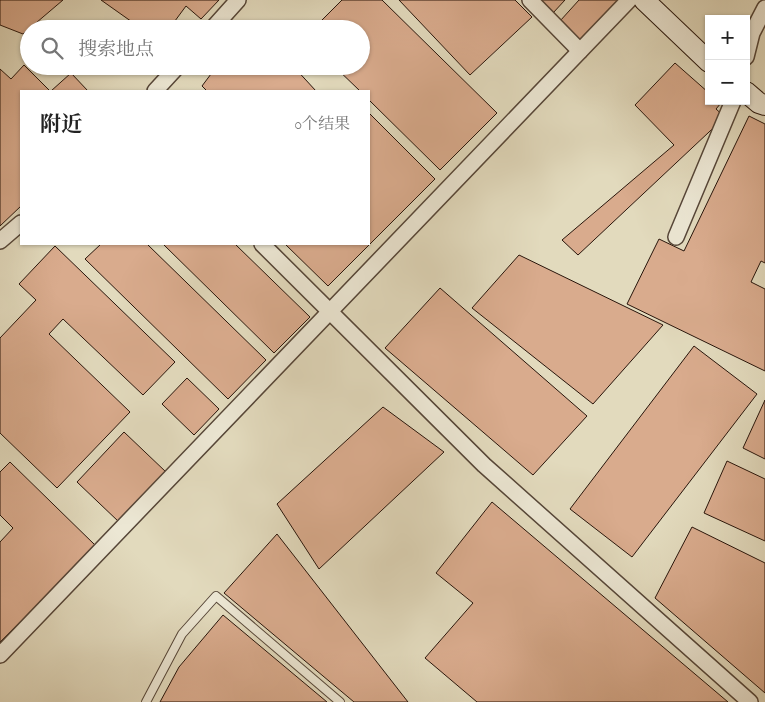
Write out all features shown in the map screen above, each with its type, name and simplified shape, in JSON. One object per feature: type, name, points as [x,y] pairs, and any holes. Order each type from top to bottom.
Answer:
[{"type":"main road","points":[[644,0],[707,60]]},
{"type":"main road","points":[[750,95],[759,103],[765,105]]},
{"type":"street","points":[[220,20],[238,0]]},
{"type":"street","points":[[530,0],[580,51]]},
{"type":"street","points":[[0,655],[629,0]]},
{"type":"street","points":[[750,41],[765,8]]},
{"type":"street","points":[[156,90],[170,75]]},
{"type":"street","points":[[676,236],[730,105]]},
{"type":"street","points":[[0,241],[20,224]]},
{"type":"street","points":[[263,245],[484,465],[750,702]]},
{"type":"lane","points":[[146,702],[182,634],[216,596],[340,702]]},
{"type":"building","points":[[0,0],[63,0],[39,20],[20,20],[20,33],[0,25]]},
{"type":"building","points":[[101,0],[219,0],[201,19],[186,6],[176,20],[129,20]]},
{"type":"building","points":[[342,0],[382,0],[497,113],[440,170],[370,101],[370,90],[359,90],[343,75],[370,75],[370,20],[322,20]]},
{"type":"building","points":[[399,0],[515,0],[532,17],[470,75]]},
{"type":"building","points":[[539,0],[565,0],[553,13]]},
{"type":"building","points":[[579,0],[619,0],[581,41],[560,21]]},
{"type":"building","points":[[675,63],[705,89],[705,105],[719,105],[716,109],[725,117],[578,255],[562,240],[674,145],[635,105]]},
{"type":"building","points":[[0,69],[11,79],[20,69],[20,75],[34,75],[49,90],[20,90],[20,207],[0,226]]},
{"type":"building","points":[[69,75],[73,75],[87,90],[52,90]]},
{"type":"building","points":[[210,75],[301,75],[315,90],[206,90],[202,86]]},
{"type":"building","points":[[370,114],[435,179],[370,244]]},
{"type":"building","points":[[749,116],[765,124],[765,263],[761,261],[751,282],[765,289],[765,371],[627,304],[659,239],[684,251]]},
{"type":"building","points":[[100,245],[148,245],[266,360],[228,399],[85,259]]},
{"type":"building","points":[[164,245],[236,245],[310,317],[274,353]]},
{"type":"building","points":[[286,245],[369,245],[328,286]]},
{"type":"building","points":[[55,246],[175,362],[143,395],[63,319],[49,334],[130,412],[57,488],[0,433],[0,338],[36,300],[19,284]]},
{"type":"building","points":[[519,255],[663,325],[593,404],[472,308]]},
{"type":"building","points":[[440,288],[587,416],[533,475],[385,348]]},
{"type":"building","points":[[694,346],[757,394],[632,557],[570,509]]},
{"type":"building","points":[[187,378],[219,409],[194,435],[162,404]]},
{"type":"building","points":[[765,400],[765,459],[743,448]]},
{"type":"building","points":[[383,407],[444,452],[319,569],[277,504]]},
{"type":"building","points":[[124,432],[166,472],[119,522],[77,482]]},
{"type":"building","points":[[727,461],[765,479],[765,541],[704,513]]},
{"type":"building","points":[[10,462],[96,546],[0,642],[0,542],[13,528],[0,515],[0,472]]},
{"type":"building","points":[[492,502],[728,702],[477,702],[425,658],[473,603],[436,573]]},
{"type":"building","points":[[692,527],[765,563],[765,693],[655,598]]},
{"type":"building","points":[[277,534],[408,702],[354,702],[224,593]]},
{"type":"building","points":[[223,615],[327,702],[160,702],[179,667]]}]
